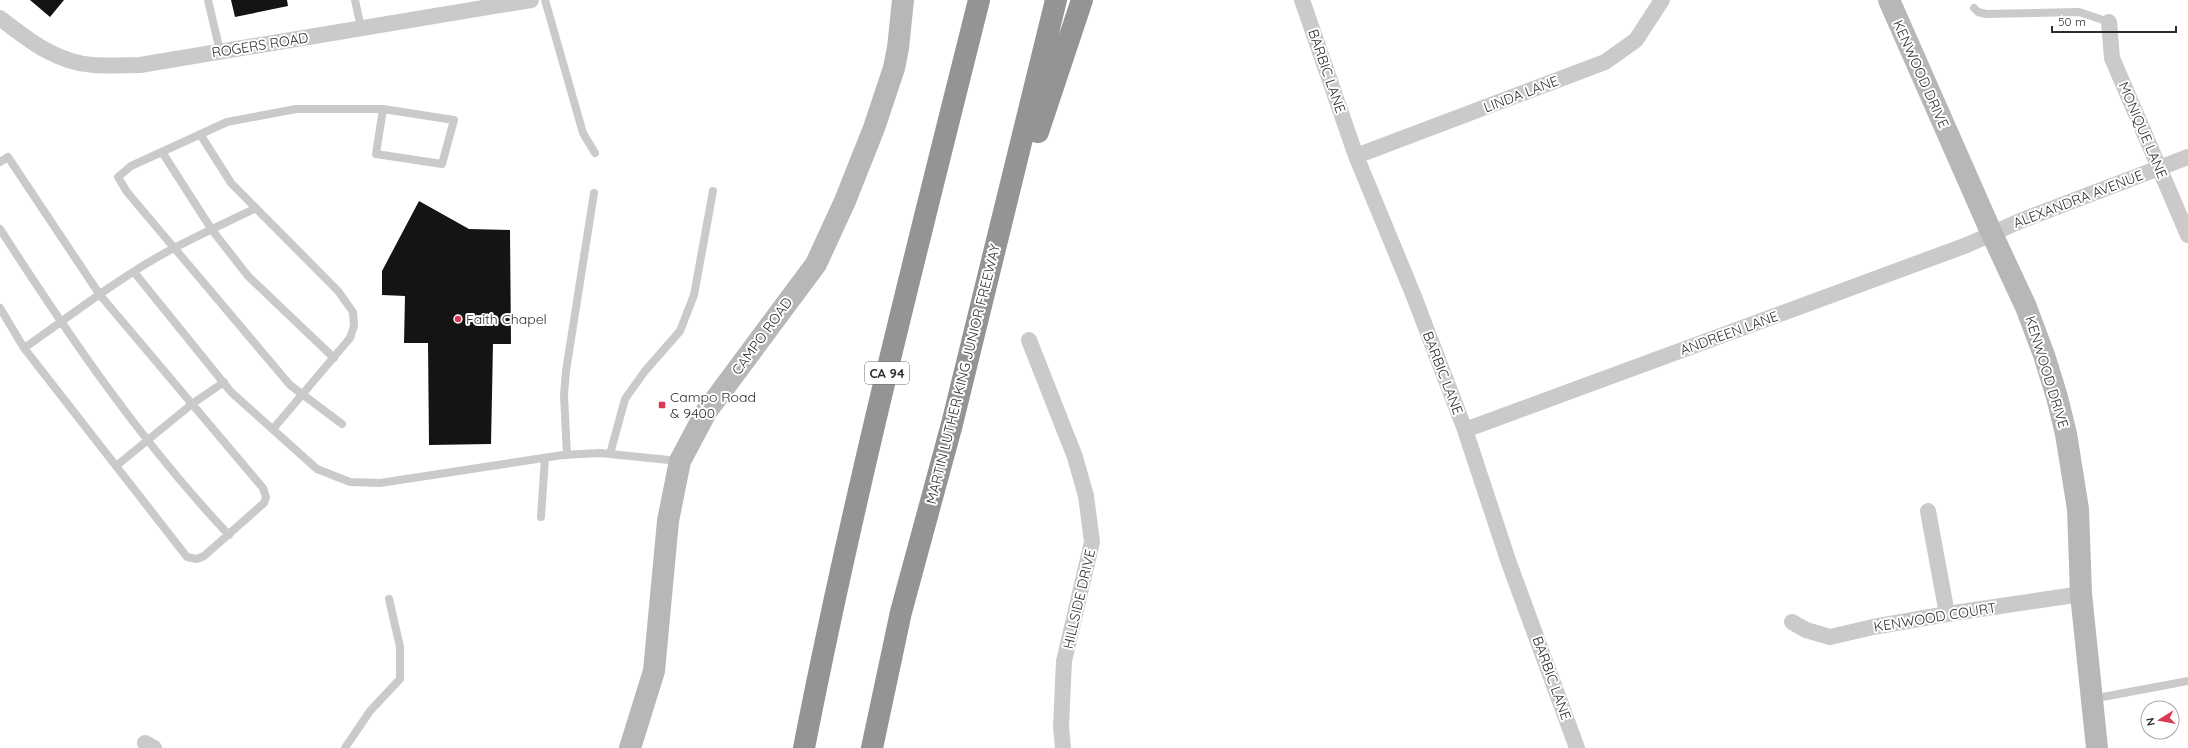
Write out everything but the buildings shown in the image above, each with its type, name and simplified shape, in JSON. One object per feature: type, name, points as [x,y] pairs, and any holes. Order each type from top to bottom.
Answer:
[{"type":"highway","name":"CA 94","points":[[804,748],[825,641],[898,327],[979,0]]},
{"type":"highway","name":"MARTIN LUTHER KING JUNIOR FREEWAY","points":[[872,748],[901,612],[952,424],[990,263],[1009,198],[1056,0]]},
{"type":"highway","points":[[990,263],[1030,157],[1082,0]]},
{"type":"main road","name":"CAMPO ROAD","points":[[630,748],[654,671],[668,521],[680,461],[706,412],[816,264],[845,201],[874,128],[895,61],[903,0]]},
{"type":"main road","name":"KENWOOD DRIVE","points":[[1889,0],[1992,234],[2029,314],[2057,397],[2071,464],[2078,509],[2082,594],[2097,748]]},
{"type":"street","name":"ROGERS ROAD","points":[[0,18],[30,42],[69,60],[92,65],[140,64],[531,0]]},
{"type":"street","name":"BARBIC LANE","points":[[1302,0],[1356,156],[1465,430],[1509,563],[1577,748]]},
{"type":"street","name":"LINDA LANE","points":[[1356,156],[1605,62],[1636,40],[1662,0]]},
{"type":"street","name":"MONIQUE LANE","points":[[2109,22],[2112,58],[2188,235]]},
{"type":"street","name":"ALEXANDRA AVENUE","points":[[1992,234],[2020,221],[2188,157]]},
{"type":"street","name":"ANDREEN LANE","points":[[1465,430],[1967,245],[1992,234]]},
{"type":"street","name":"HILLSIDE DRIVE","points":[[1029,340],[1075,458],[1086,496],[1092,542],[1064,661],[1061,727],[1063,748]]},
{"type":"street","points":[[1928,511],[1946,614]]},
{"type":"street","name":"KENWOOD COURT","points":[[1792,622],[1806,630],[1830,637],[1873,627],[1946,614],[2082,594]]},
{"type":"lane","points":[[208,0],[220,51]]},
{"type":"lane","points":[[355,0],[361,28]]},
{"type":"lane","points":[[545,0],[583,134],[594,153]]},
{"type":"lane","points":[[1974,8],[1978,12],[1986,14],[2079,12],[2109,22]]},
{"type":"lane","points":[[342,424],[290,385],[127,192],[118,176],[131,166],[227,122],[296,109],[382,109],[454,120],[442,164],[376,154],[382,109]]},
{"type":"lane","points":[[200,134],[231,183],[338,291],[353,312],[354,326],[350,338],[273,429]]},
{"type":"lane","points":[[162,152],[212,230],[248,276],[334,358]]},
{"type":"lane","points":[[0,162],[8,157],[100,295],[263,488],[266,497],[264,503],[204,556],[197,559],[187,557],[24,348],[0,308]]},
{"type":"lane","points":[[610,454],[625,399],[645,371],[680,331],[694,295],[713,191]]},
{"type":"lane","points":[[567,455],[564,395],[566,371],[594,193]]},
{"type":"lane","points":[[24,348],[134,272],[174,248],[256,208]]},
{"type":"lane","points":[[0,229],[60,323],[148,440],[228,535]]},
{"type":"lane","points":[[134,272],[231,392],[318,469],[350,482],[380,483],[567,455],[610,454],[680,461]]},
{"type":"lane","points":[[116,466],[192,404],[224,382]]},
{"type":"lane","points":[[541,517],[546,458]]},
{"type":"lane","points":[[345,748],[370,711],[400,679],[400,646],[389,599]]},
{"type":"lane","points":[[2092,700],[2188,681]]},
{"type":"place","name":"Faith Chapel","points":[[458,319]]},
{"type":"place","name":"Campo Road & 9400","points":[[662,405]]}]
